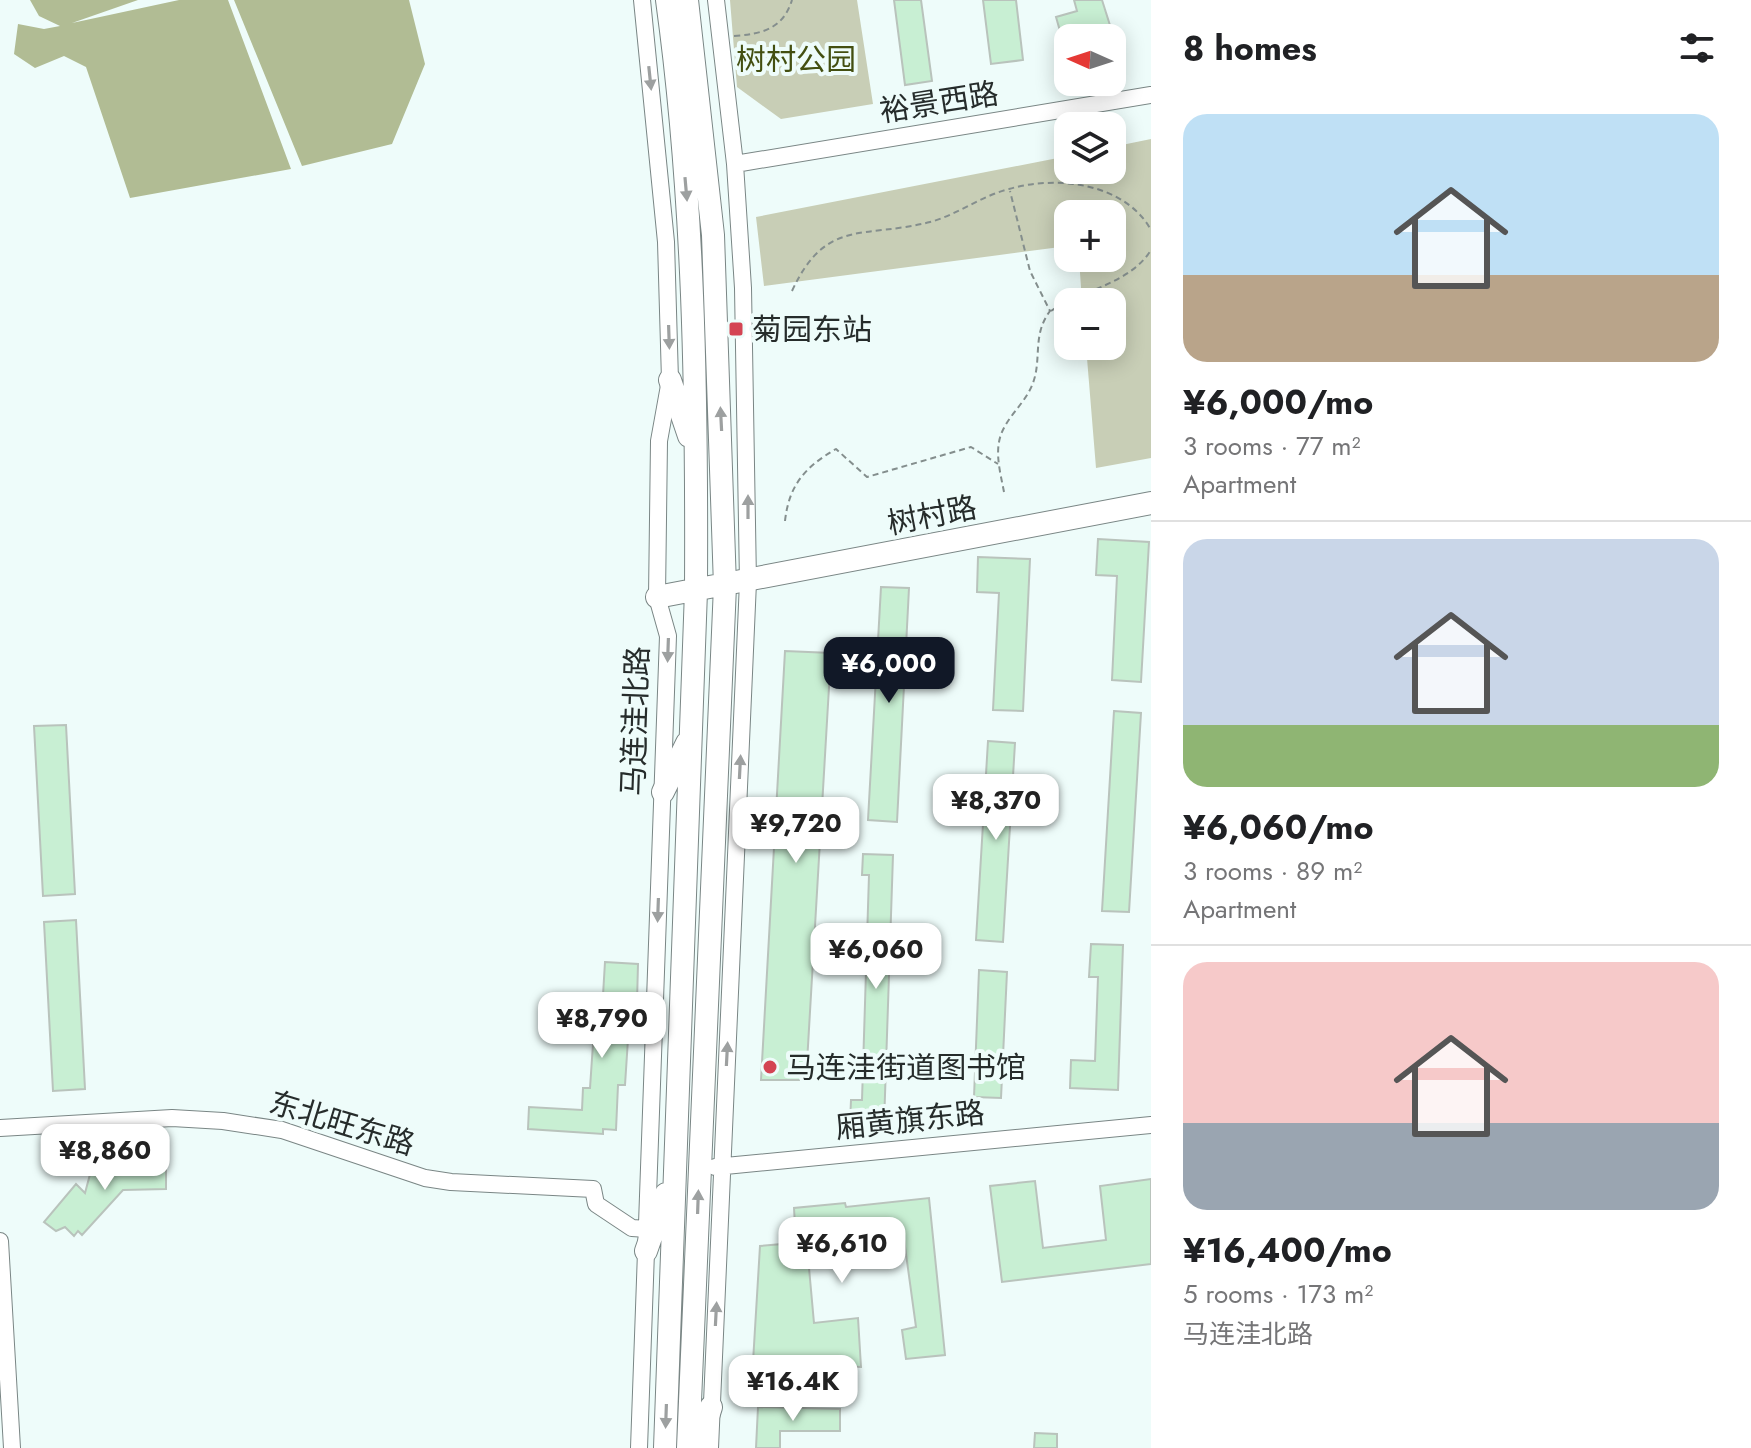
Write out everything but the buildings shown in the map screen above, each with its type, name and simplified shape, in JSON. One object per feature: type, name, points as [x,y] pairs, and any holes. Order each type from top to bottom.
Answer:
[{"type":"main road","name":"马连洼北路","points":[[665,1448],[696,591],[690,236],[667,0]]},
{"type":"main road","points":[[687,0],[713,235],[736,584],[711,1168],[688,1448]]},
{"type":"main road","points":[[670,380],[696,457]]},
{"type":"main road","name":"树村路","points":[[657,597],[1151,503]]},
{"type":"main road","points":[[663,792],[691,735]]},
{"type":"main road","points":[[647,1240],[675,1171]]},
{"type":"main road","points":[[698,1448],[711,1407]]},
{"type":"street","name":"马连洼北路","points":[[639,1448],[668,636],[657,597],[659,441],[670,380],[666,242],[642,0]]},
{"type":"street","points":[[716,0],[735,164],[747,420],[736,584]]},
{"type":"street","name":"裕景西路","points":[[735,164],[1151,95]]},
{"type":"street","name":"东北旺东路","points":[[0,1128],[172,1118],[282,1130],[425,1178],[593,1189],[596,1204],[647,1240]]},
{"type":"street","name":"厢黄旗东路","points":[[675,1171],[1151,1125]]},
{"type":"street","points":[[710,1448],[711,1168]]},
{"type":"street","points":[[0,1241],[12,1448]]},
{"type":"path","points":[[720,37],[773,30],[788,15],[792,0]]},
{"type":"path","points":[[792,291],[804,263],[820,249],[842,237],[864,230],[931,222],[1010,188],[1066,183],[1088,186],[1135,207],[1151,230]]},
{"type":"path","points":[[1010,188],[1030,271],[1050,311]]},
{"type":"path","points":[[1004,492],[998,443],[1004,425],[1029,395],[1035,377],[1036,340],[1041,322],[1050,311],[1068,299],[1095,292],[1145,260],[1151,250]]},
{"type":"path","points":[[785,521],[788,497],[795,483],[815,461],[836,449],[867,477],[971,447],[999,465]]},
{"type":"green space","points":[[30,0],[138,0],[72,23],[179,0],[228,0],[291,169],[130,198],[86,67],[64,56],[35,68],[14,54],[18,24],[44,29],[60,26],[39,16]]},
{"type":"green space","points":[[234,0],[409,0],[425,64],[392,144],[302,166]]},
{"type":"green space","name":"树村公园","points":[[730,0],[857,0],[873,104],[781,119],[737,87]]},
{"type":"green space","points":[[1151,139],[1151,458],[1096,468],[1087,360],[1126,360],[1126,288],[1081,288],[1080,272],[1126,272],[1126,200],[1054,200],[1054,248],[764,286],[756,217],[1054,159],[1054,184],[1126,184],[1126,144]]},
{"type":"place","name":"菊园东站","points":[[736,329]]},
{"type":"place","name":"马连洼街道图书馆","points":[[770,1067]]}]
